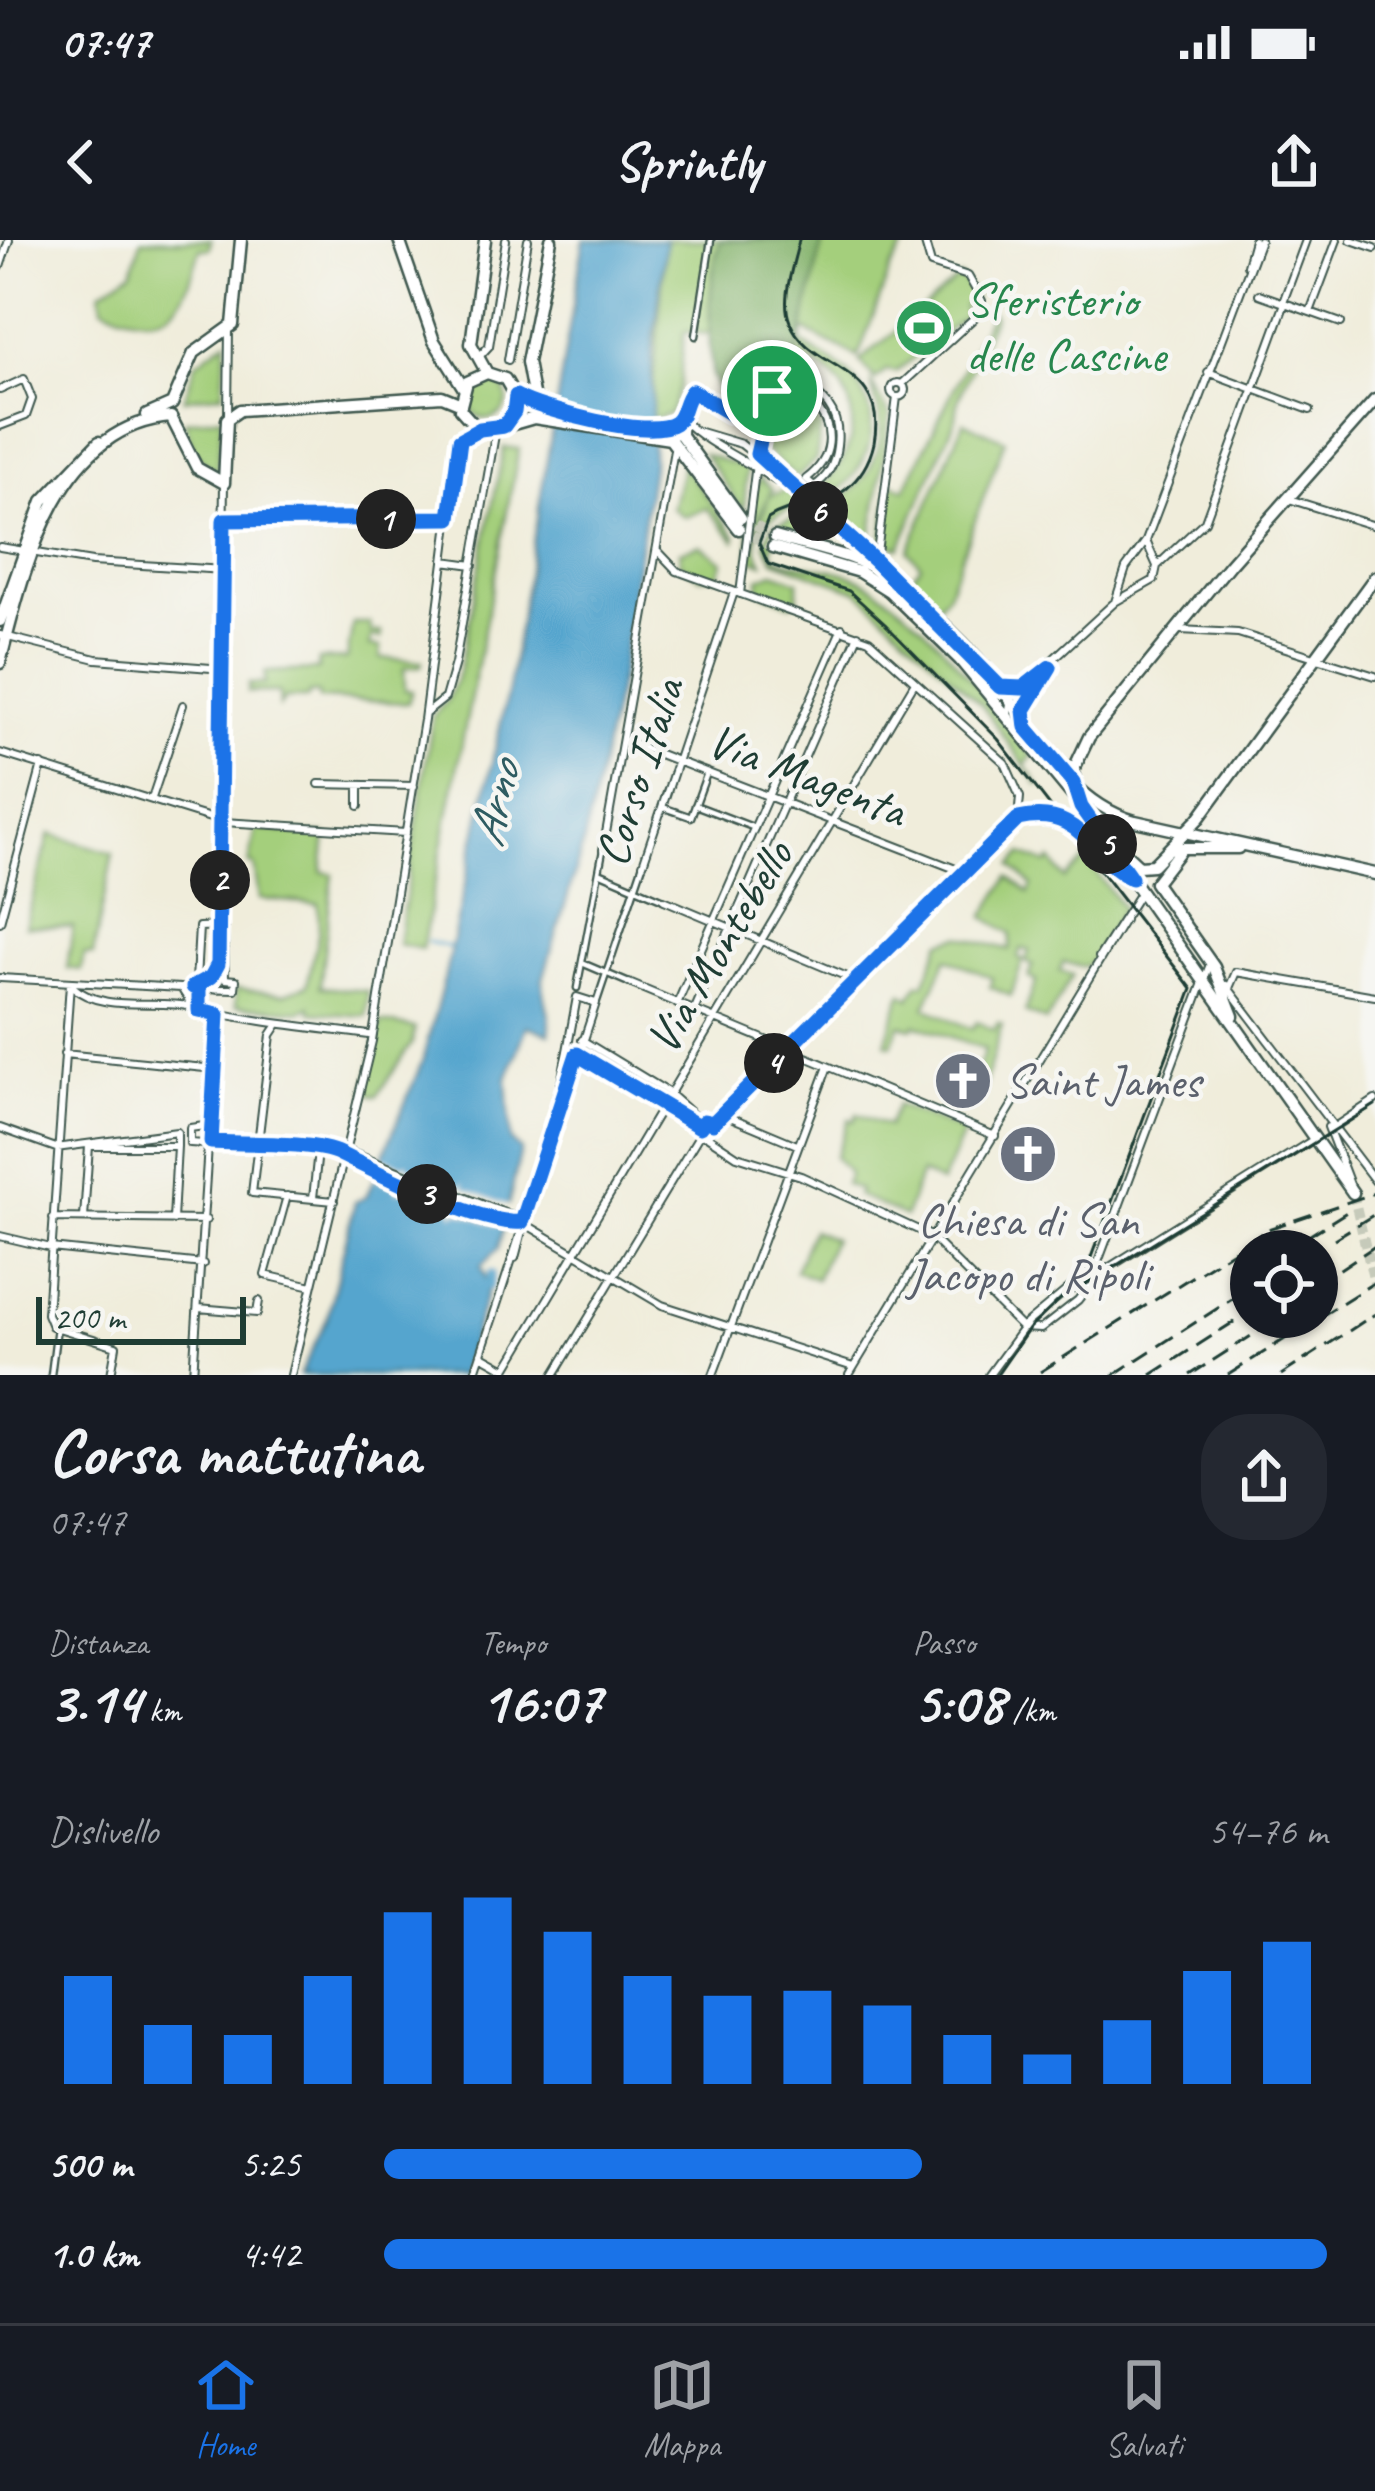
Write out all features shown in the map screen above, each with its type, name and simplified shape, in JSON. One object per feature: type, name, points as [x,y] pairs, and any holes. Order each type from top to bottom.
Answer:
[{"type":"main road","points":[[0,621],[43,500],[71,465],[101,440],[177,397],[189,359],[207,340],[229,329],[241,240]]},
{"type":"main road","points":[[399,240],[434,341],[464,387]]},
{"type":"main road","points":[[484,240],[471,344],[490,373],[508,382],[516,396],[540,412],[666,433],[685,439],[740,523],[666,433]]},
{"type":"main road","points":[[540,412],[527,362],[551,240]]},
{"type":"main road","points":[[490,373],[464,387],[459,404],[466,420],[480,429],[540,412]]},
{"type":"main road","points":[[224,483],[227,419],[254,406],[442,396],[459,404]]},
{"type":"main road","points":[[502,426],[516,396]]},
{"type":"main road","points":[[1375,400],[1089,737],[1075,764],[1073,782],[1088,816],[1134,861],[1146,868],[1156,862],[1185,831],[1375,577]]},
{"type":"main road","points":[[0,663],[26,550],[58,493],[95,454],[155,419],[171,417],[179,424],[193,462],[224,483]]},
{"type":"main road","points":[[774,542],[885,582],[1000,687],[1029,737],[1208,980],[1223,1012],[1293,1102],[1353,1192]]},
{"type":"main road","points":[[885,582],[952,652],[1011,724],[1108,811],[1147,824],[1375,874]]},
{"type":"main road","points":[[1055,761],[1089,737]]},
{"type":"main road","points":[[1134,861],[1120,834],[1130,825],[1147,824],[1164,840],[1141,891]]},
{"type":"main road","points":[[1246,1040],[1214,968],[1155,883],[1180,850],[1202,844],[1271,852]]},
{"type":"street","points":[[0,267],[9,240]]},
{"type":"street","points":[[478,358],[489,346],[506,240]]},
{"type":"street","points":[[490,373],[508,359],[528,240]]},
{"type":"street","points":[[696,336],[711,240]]},
{"type":"street","points":[[1115,602],[1132,560],[1146,541],[1257,240]]},
{"type":"street","points":[[1011,724],[1010,701],[1115,602],[1154,580],[1157,566],[1205,521],[1306,240]]},
{"type":"street","points":[[1310,312],[1337,240]]},
{"type":"street","points":[[1354,240],[1375,248]]},
{"type":"street","points":[[875,561],[897,397],[892,388],[974,318],[982,301],[968,276],[931,264],[924,243]]},
{"type":"street","points":[[1258,294],[1341,323]]},
{"type":"street","points":[[227,419],[229,329]]},
{"type":"street","points":[[508,359],[527,362]]},
{"type":"street","points":[[729,413],[757,393],[806,398],[825,420],[826,459],[806,479],[816,485],[836,456],[835,414],[813,387],[779,366],[772,391]]},
{"type":"street","points":[[1208,372],[1310,410]]},
{"type":"street","points":[[0,390],[24,379],[32,398],[26,416],[0,426]]},
{"type":"street","points":[[685,439],[681,418],[686,398],[694,390],[760,431]]},
{"type":"street","name":"Corso Italia","points":[[596,1003],[737,593],[760,431],[772,391]]},
{"type":"street","points":[[577,988],[675,463],[666,433],[681,418]]},
{"type":"street","points":[[681,418],[709,444],[756,465],[776,481],[784,478]]},
{"type":"street","points":[[424,714],[440,705],[449,689],[502,426]]},
{"type":"street","points":[[292,1375],[349,1156],[414,786],[459,441],[480,429]]},
{"type":"street","points":[[697,430],[757,454],[875,561],[885,582]]},
{"type":"street","points":[[218,989],[224,483]]},
{"type":"street","points":[[1289,499],[1375,526]]},
{"type":"street","points":[[224,520],[450,518]]},
{"type":"street","points":[[1146,541],[1157,566]]},
{"type":"street","points":[[0,547],[92,562],[225,570]]},
{"type":"street","points":[[658,551],[676,572],[858,635],[1007,766],[1020,797],[1041,818]]},
{"type":"street","points":[[1132,560],[1152,557]]},
{"type":"street","points":[[444,561],[472,565]]},
{"type":"street","points":[[1125,576],[1141,587]]},
{"type":"street","points":[[677,1004],[842,628]]},
{"type":"street","points":[[1177,631],[1238,633],[1375,676]]},
{"type":"street","points":[[694,1011],[858,635]]},
{"type":"street","points":[[3,636],[96,659],[224,670]]},
{"type":"street","points":[[1029,737],[1024,710],[1050,667]]},
{"type":"street","name":"Via Montebello","points":[[506,1369],[915,682]]},
{"type":"street","points":[[1000,687],[1023,688]]},
{"type":"street","points":[[152,800],[183,705]]},
{"type":"street","name":"Via Magenta","points":[[623,740],[966,873]]},
{"type":"street","points":[[0,753],[223,822],[406,833]]},
{"type":"street","points":[[0,922],[42,765]]},
{"type":"street","points":[[662,807],[691,817],[707,772]]},
{"type":"street","points":[[319,784],[414,786]]},
{"type":"street","points":[[359,785],[359,806]]},
{"type":"street","points":[[554,1375],[703,1130],[1018,819],[1020,797]]},
{"type":"street","points":[[695,805],[755,828]]},
{"type":"street","points":[[1018,819],[1041,818],[1083,831],[1116,869],[1131,878]]},
{"type":"street","points":[[599,872],[857,981]]},
{"type":"street","points":[[0,1128],[56,1148],[211,1142],[349,1156],[522,1222],[662,1304],[851,1371],[1141,891]]},
{"type":"street","points":[[0,978],[70,983],[196,986],[235,989],[236,980],[225,979],[224,926],[199,927],[196,986],[199,990],[196,1009]]},
{"type":"street","points":[[989,1375],[1022,1328],[1094,1269],[1208,980],[1206,956]]},
{"type":"street","points":[[582,963],[995,1136]]},
{"type":"street","points":[[196,986],[218,964]]},
{"type":"street","points":[[1214,968],[1375,1181]]},
{"type":"street","points":[[1230,992],[1236,972],[1375,996]]},
{"type":"street","points":[[70,983],[95,999],[218,1011],[278,1026],[370,1035]]},
{"type":"street","points":[[70,983],[47,1314],[57,1327],[116,1346],[111,1375]]},
{"type":"street","points":[[181,988],[196,1009]]},
{"type":"street","points":[[474,1375],[596,1003],[577,997],[553,1127]]},
{"type":"street","points":[[194,1375],[218,1011]]},
{"type":"street","points":[[278,1026],[271,1034],[252,1193],[334,1201]]},
{"type":"street","points":[[582,1040],[670,1095],[703,1130]]},
{"type":"street","points":[[64,1054],[214,1070]]},
{"type":"street","points":[[577,1054],[703,1130],[737,1156],[788,1171],[933,1239],[1022,1328],[1041,1329],[1114,1264],[1318,1137]]},
{"type":"street","points":[[713,1375],[826,1069]]},
{"type":"street","points":[[1333,1128],[1375,1100]]},
{"type":"street","points":[[1293,1102],[1312,1102]]},
{"type":"street","points":[[722,1113],[796,1148]]},
{"type":"street","points":[[1324,1118],[1353,1192]]},
{"type":"street","points":[[703,1130],[713,1123]]},
{"type":"street","points":[[190,1143],[190,1129],[212,1125]]},
{"type":"street","points":[[89,1146],[177,1132],[173,1220]]},
{"type":"street","points":[[84,1218],[89,1146]]},
{"type":"street","points":[[313,1198],[318,1151]]},
{"type":"street","points":[[287,1196],[265,1275],[312,1286]]},
{"type":"street","points":[[53,1218],[206,1220]]},
{"type":"street","points":[[0,1236],[51,1248],[202,1264]]},
{"type":"street","points":[[1104,1246],[1114,1264]]},
{"type":"street","points":[[199,1307],[256,1313],[259,1301]]},
{"type":"street","points":[[51,1375],[57,1327]]},
{"type":"street","points":[[481,1355],[515,1375]]},
{"type":"green space","points":[[141,240],[211,240],[209,249],[200,249],[180,301],[160,316],[126,315],[103,307],[101,291],[132,271]]},
{"type":"green space","points":[[666,240],[909,240],[891,268],[858,357],[804,330],[801,342],[845,370],[869,408],[870,443],[864,459],[842,488],[826,499],[817,490],[847,449],[850,405],[841,386],[825,371],[803,361],[775,359],[745,391],[726,396],[712,377],[710,334],[684,332],[680,385],[671,413],[650,420]]},
{"type":"green space","points":[[721,240],[823,240],[797,355],[769,362],[737,396],[720,394],[711,361],[711,293]]},
{"type":"green space","name":"Sferisterio delle Cascine","points":[[960,277],[976,296],[964,306],[965,316],[896,372],[887,370],[875,380],[860,361]]},
{"type":"green space","points":[[991,312],[994,316],[958,400],[956,418],[900,547],[881,543],[891,483],[905,489]]},
{"type":"green space","points":[[226,340],[223,393],[184,399],[196,363]]},
{"type":"green space","points":[[488,381],[501,387],[507,400],[501,413],[488,419],[475,413],[469,400],[475,387]]},
{"type":"green space","points":[[872,384],[890,416],[871,539],[833,505],[862,480],[878,447],[880,421]]},
{"type":"green space","points":[[777,401],[806,407],[821,426],[816,459],[797,478],[763,448]]},
{"type":"green space","points":[[222,416],[217,472],[194,453],[185,421]]},
{"type":"green space","points":[[964,422],[1005,440],[948,592],[937,606],[910,579],[921,565],[908,551]]},
{"type":"green space","points":[[504,447],[519,449],[422,949],[398,944],[433,716],[447,701],[459,672]]},
{"type":"green space","points":[[704,454],[747,468],[744,511]]},
{"type":"green space","points":[[683,465],[735,540],[707,508],[685,517],[672,508]]},
{"type":"green space","points":[[759,477],[772,489],[755,524],[751,551],[769,496],[787,490],[803,505],[772,517],[759,530],[763,563],[750,559],[749,519]]},
{"type":"green space","points":[[803,514],[801,533],[863,557],[778,531],[771,551],[776,557],[855,577],[914,618],[1032,756],[1025,765],[1039,786],[981,704],[858,591],[774,560],[765,544],[772,526]]},
{"type":"green space","points":[[700,545],[723,561],[719,575],[700,577],[680,563],[680,551]]},
{"type":"green space","points":[[774,572],[798,581],[798,600],[791,604],[760,591],[759,578]]},
{"type":"green space","points":[[353,623],[370,623],[371,632],[381,632],[381,638],[371,637],[370,646],[381,647],[380,658],[422,661],[421,666],[404,668],[405,690],[412,691],[408,703],[319,699],[318,693],[309,693],[308,698],[285,698],[280,706],[279,692],[248,692],[249,684],[265,684],[265,672],[318,670],[319,660],[347,659]]},
{"type":"green space","points":[[256,829],[326,835],[322,872],[333,874],[320,987],[368,991],[366,1016],[311,1012],[310,1006],[301,1011],[235,1006],[236,989],[284,994],[307,985],[319,931],[318,904],[259,899],[254,865],[249,864]]},
{"type":"green space","points":[[50,834],[113,853],[93,955],[84,954],[81,970],[67,968],[73,927],[25,926]]},
{"type":"green space","points":[[1022,854],[1047,864],[1051,860],[1065,879],[1086,859],[1123,908],[1090,963],[1084,967],[1063,962],[1060,971],[1073,975],[1046,1021],[1025,1012],[1036,981],[1029,978],[1033,965],[1026,962],[1029,950],[1021,949],[1018,958],[1023,960],[1011,996],[990,987],[992,978],[947,958],[925,1007],[972,1029],[977,1022],[994,1030],[998,1023],[1002,1025],[982,1094],[971,1092],[985,1049],[915,1024],[913,1028],[900,1025],[892,1045],[886,1043],[900,998],[903,993],[910,998],[919,983],[924,984],[941,942],[960,936],[1010,950],[1011,933],[984,917],[1009,877],[1029,893],[1032,885],[1012,866]]},
{"type":"green space","points":[[381,1022],[415,1028],[412,1043],[377,1096],[365,1092]]},
{"type":"green space","points":[[897,1105],[964,1132],[941,1183],[921,1173],[905,1217],[857,1195],[859,1190],[845,1184],[849,1173],[835,1157],[849,1119],[854,1121],[857,1114],[888,1126]]},
{"type":"green space","points":[[812,1230],[833,1239],[816,1279],[795,1271]]},
{"type":"water","name":"Arno","points":[[584,240],[666,240],[652,354],[652,467],[621,674],[583,845],[543,979],[549,1034],[527,1026],[507,1079],[511,1141],[521,1150],[498,1249],[481,1266],[489,1286],[461,1375],[300,1375],[327,1319],[355,1202],[366,1197],[422,1062],[444,980],[508,690]]},
{"type":"pier","points":[[378,1155],[403,1165],[407,1161],[408,1166],[459,1187],[464,1183],[464,1188],[512,1207],[506,1229],[458,1211],[453,1215],[452,1209],[401,1189],[397,1193],[396,1187],[369,1176]]},
{"type":"waterway","points":[[428,942],[449,947]]},
{"type":"waterway","points":[[489,1286],[491,1274]]},
{"type":"tunnel","points":[[742,518],[775,537]]},
{"type":"tunnel","points":[[739,529],[773,547]]},
{"type":"tunnel","points":[[1353,1193],[1375,1287]]},
{"type":"tram line","points":[[799,240],[787,292],[790,322],[813,351],[845,371],[870,397],[874,443],[864,469],[845,490],[768,519],[759,543],[768,564],[849,591],[885,624],[998,739],[1192,989],[1084,1276],[1029,1329],[997,1375]]},
{"type":"tram line","points":[[1072,1293],[1375,1105]]},
{"type":"railway","points":[[1040,1372],[1268,1229],[1375,1193]]},
{"type":"railway","points":[[1318,1230],[1348,1211]]},
{"type":"railway","points":[[1338,1237],[1375,1214]]},
{"type":"railway","points":[[1338,1270],[1375,1246]]},
{"type":"railway","points":[[1228,1375],[1375,1282]]},
{"type":"railway","points":[[1113,1375],[1230,1300]]},
{"type":"railway","points":[[1281,1375],[1375,1314]]},
{"type":"railway","points":[[1151,1375],[1230,1324]]},
{"type":"railway","points":[[1190,1375],[1248,1338]]},
{"type":"place","name":"Sferisterio delle Cascine","points":[[924,328]]},
{"type":"place","name":"Saint James","points":[[963,1081]]},
{"type":"place","name":"Chiesa di San Jacopo di Ripoli","points":[[1028,1154]]},
{"type":"route","points":[[694,390],[729,413],[757,393],[772,391],[757,454],[783,472],[1000,687],[1023,688],[1050,667],[1024,710],[1026,727],[1073,782],[1081,807],[1131,878],[1116,869],[1080,829],[1034,816],[1018,819],[713,1123],[704,1121],[700,1127],[577,1054],[522,1222],[507,1223],[459,1206],[351,1163],[339,1153],[211,1142],[218,1014],[199,1010],[199,990],[193,987],[211,977],[218,964],[224,520],[450,518],[460,440],[480,429],[504,426],[514,412],[516,396],[547,411],[662,428],[681,418],[684,401],[694,390]]}]
